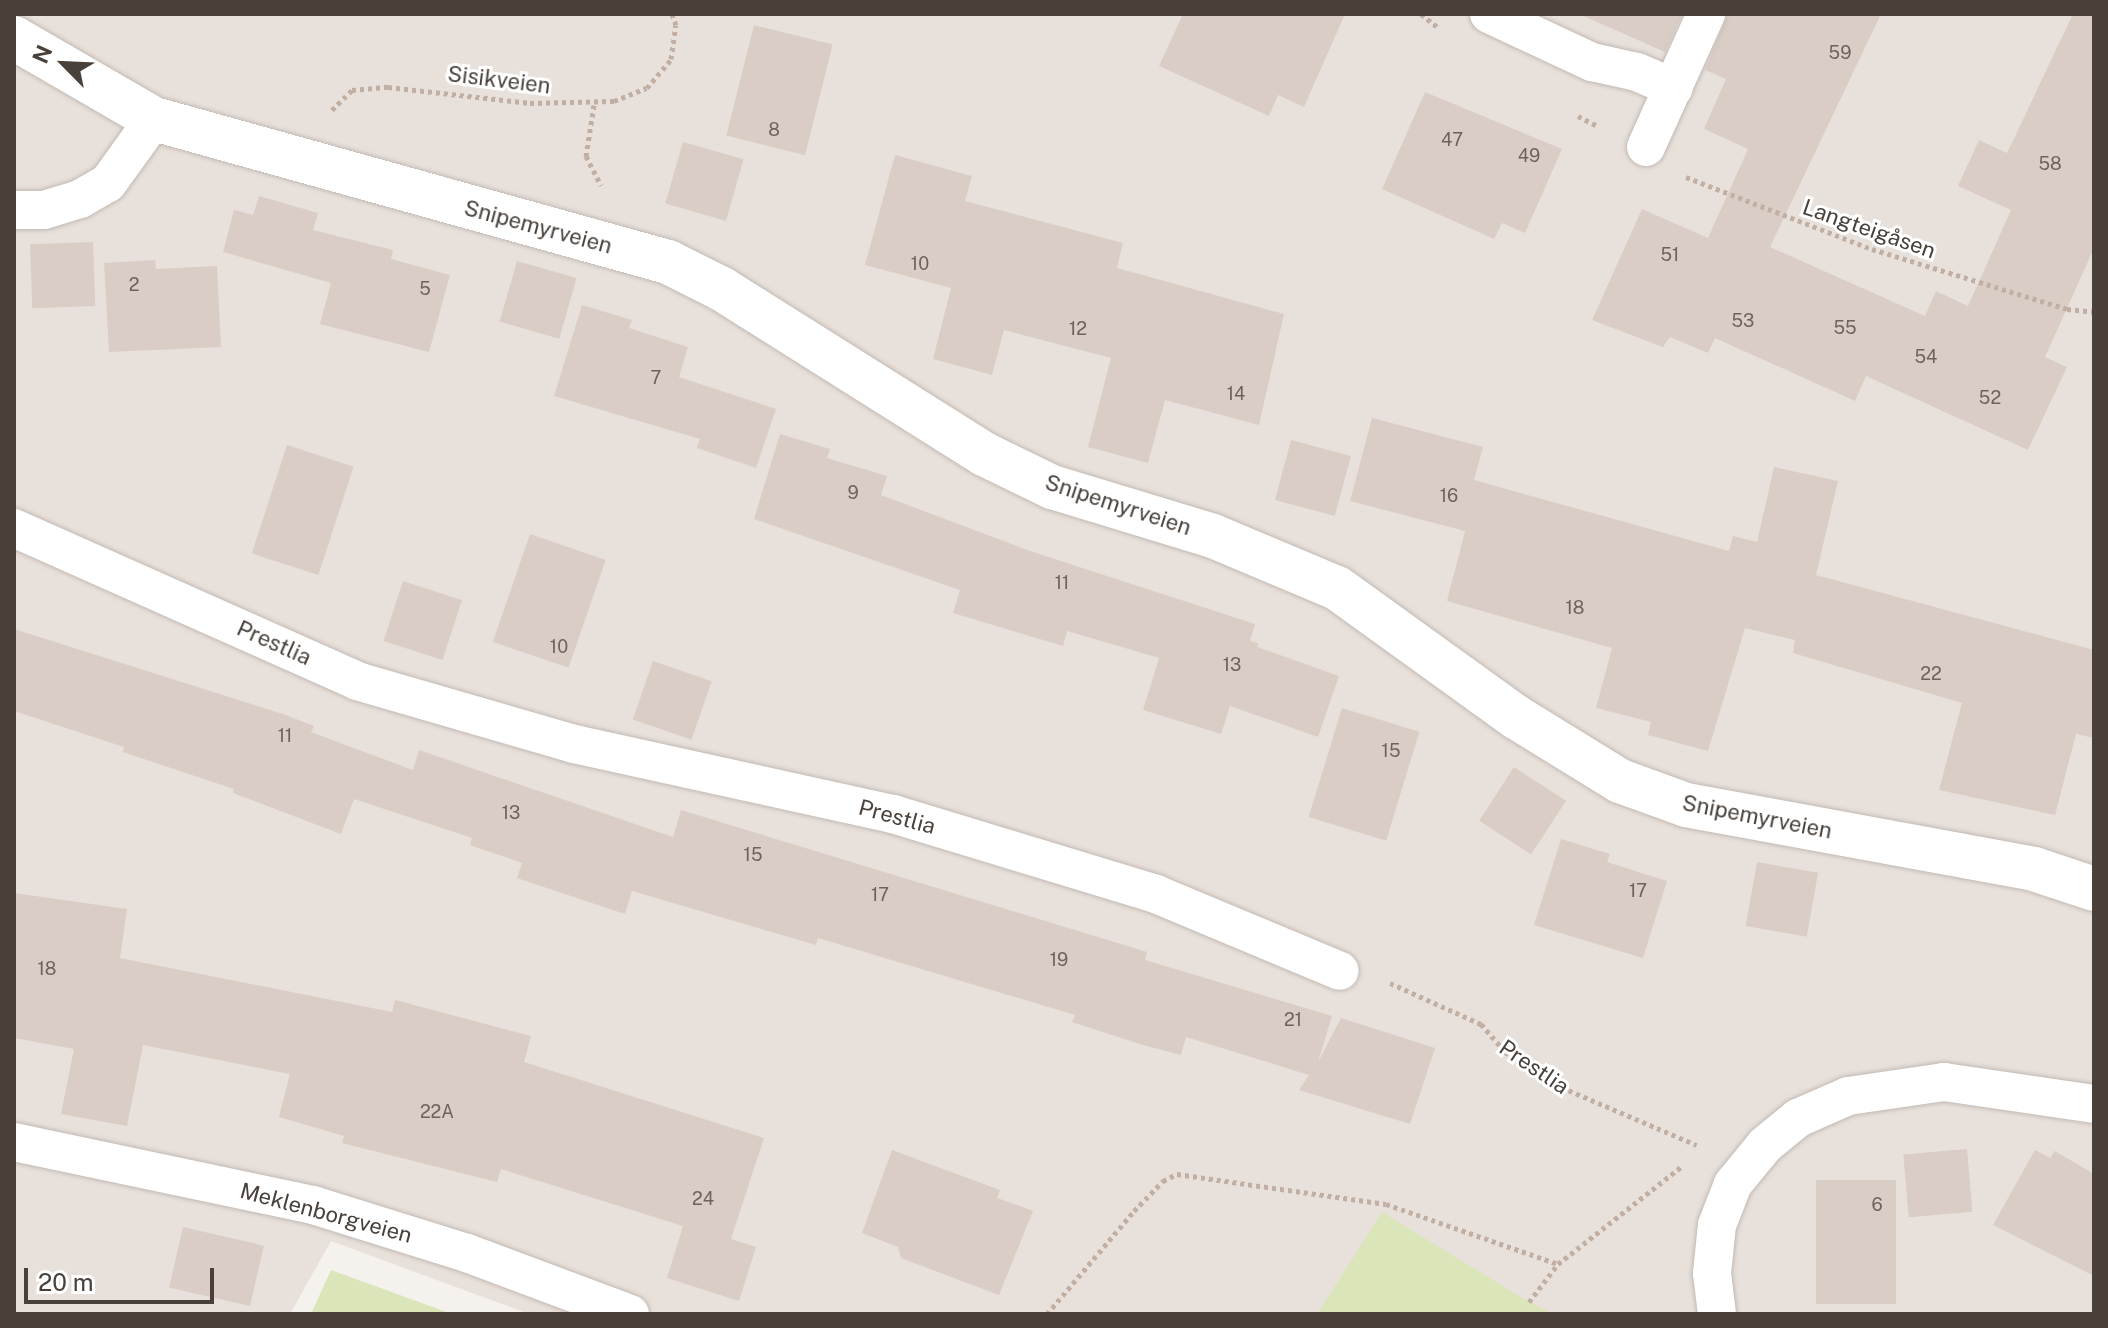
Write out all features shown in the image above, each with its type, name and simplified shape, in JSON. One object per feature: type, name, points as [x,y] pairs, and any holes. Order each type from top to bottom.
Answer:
[{"type":"street","name":"Snipemyrveien","points":[[14,38],[154,119],[668,262],[722,289],[998,460],[1052,487],[1213,536],[1337,588],[1516,717],[1620,781],[1686,805],[2034,869],[2094,889]]},
{"type":"lane","points":[[1489,14],[1592,62],[1637,72],[1674,88]]},
{"type":"lane","points":[[1646,147],[1706,14]]},
{"type":"lane","points":[[14,210],[68,203],[108,183],[154,119]]},
{"type":"lane","name":"Prestlia","points":[[14,528],[357,681],[574,744],[893,814],[1156,894],[1340,971]]},
{"type":"lane","points":[[1717,1314],[1712,1273],[1717,1225],[1733,1184],[1765,1145],[1798,1118],[1848,1096],[1944,1082],[2094,1104]]},
{"type":"lane","name":"Meklenborgveien","points":[[14,1142],[313,1205],[467,1253],[630,1314]]},
{"type":"path","name":"Sisikveien","points":[[293,160],[352,90],[433,88],[530,103],[594,105],[647,88],[671,59],[676,25],[672,14]]},
{"type":"path","points":[[594,105],[586,156],[608,196]]},
{"type":"path","name":"Langteigåsen","points":[[1646,147],[1691,181],[1778,216],[2067,309],[2094,312]]},
{"type":"path","name":"Prestlia","points":[[1340,971],[1346,965],[1457,1012],[1481,1024],[1505,1052],[1554,1084],[1703,1147],[1558,1264]]},
{"type":"path","points":[[1047,1314],[1144,1201],[1177,1174],[1386,1204],[1558,1264],[1529,1302]]},
{"type":"shaded area","points":[[14,14],[2094,14],[2094,1314],[529,1314],[331,1241],[290,1314],[14,1314]]},
{"type":"green space","points":[[1382,1212],[1529,1302],[1553,1314],[1317,1314]]},
{"type":"green space","points":[[331,1270],[452,1314],[311,1314]]},
{"type":"building","points":[[1183,14],[1345,14],[1304,107],[1278,95],[1269,116],[1159,66]]},
{"type":"building","points":[[1579,14],[1682,14],[1665,52]]},
{"type":"building","points":[[1728,14],[1881,14],[1770,247],[1925,316],[1936,291],[1968,306],[2011,210],[1958,186],[1979,140],[2007,153],[2073,14],[2094,14],[2094,248],[2045,357],[2067,367],[2028,450],[1866,376],[1855,401],[1715,338],[1708,353],[1670,337],[1663,347],[1592,320],[1642,209],[1708,238],[1748,149],[1704,129],[1726,79],[1705,70]]},
{"type":"building","points":[[754,25],[833,45],[805,155],[726,136]]},
{"type":"building","points":[[1425,92],[1562,149],[1525,233],[1502,223],[1494,239],[1382,189]]},
{"type":"building","points":[[683,142],[744,159],[726,221],[665,204]]},
{"type":"building","points":[[895,155],[972,176],[965,201],[1123,243],[1117,268],[1284,314],[1259,425],[1165,400],[1148,463],[1088,447],[1111,358],[1004,330],[992,375],[933,359],[951,288],[865,265]]},
{"type":"building","points":[[259,196],[318,213],[313,230],[393,250],[391,259],[450,275],[429,352],[320,324],[331,283],[223,252],[234,210],[253,215]]},
{"type":"building","points":[[93,242],[95,306],[32,308],[30,244]]},
{"type":"building","points":[[155,260],[156,269],[217,266],[221,347],[109,352],[104,263]]},
{"type":"building","points":[[517,261],[577,278],[559,339],[500,322]]},
{"type":"building","points":[[582,305],[632,320],[629,328],[688,347],[679,377],[776,409],[756,468],[697,448],[700,439],[554,396]]},
{"type":"building","points":[[1372,418],[1483,447],[1474,480],[1729,551],[1733,536],[1757,542],[1774,467],[1838,481],[1816,575],[2094,650],[2094,738],[2076,734],[2055,815],[1939,790],[1962,703],[1793,653],[1795,640],[1745,628],[1708,751],[1648,735],[1651,722],[1596,708],[1612,648],[1447,601],[1465,531],[1350,501]]},
{"type":"building","points":[[780,434],[830,449],[827,458],[887,476],[881,495],[1027,550],[1255,624],[1250,641],[1258,643],[1257,647],[1339,676],[1318,737],[1230,706],[1221,734],[1143,710],[1159,658],[1067,631],[1063,646],[953,613],[960,590],[754,519]]},
{"type":"building","points":[[1291,440],[1351,456],[1335,516],[1275,500]]},
{"type":"building","points":[[287,445],[354,467],[318,575],[252,553]]},
{"type":"building","points":[[530,534],[606,560],[569,668],[493,642]]},
{"type":"building","points":[[403,581],[462,600],[442,660],[384,641]]},
{"type":"building","points":[[14,629],[286,715],[314,726],[311,732],[413,770],[419,750],[673,837],[681,810],[1147,952],[1145,960],[1332,1016],[1318,1062],[1341,1018],[1435,1048],[1410,1124],[1299,1090],[1309,1075],[1186,1037],[1181,1055],[1143,1045],[1072,1022],[1075,1015],[818,938],[816,945],[632,891],[625,914],[517,878],[522,863],[470,845],[472,838],[354,799],[341,834],[233,793],[234,789],[123,752],[124,747],[14,711]]},
{"type":"building","points":[[653,661],[712,681],[691,740],[633,720]]},
{"type":"building","points":[[1342,708],[1419,732],[1386,841],[1309,817]]},
{"type":"building","points":[[1514,767],[1566,801],[1531,854],[1479,821]]},
{"type":"building","points":[[1561,839],[1610,854],[1607,862],[1667,881],[1643,958],[1534,925]]},
{"type":"building","points":[[1757,862],[1818,873],[1807,937],[1746,926]]},
{"type":"building","points":[[14,893],[127,909],[120,958],[392,1012],[395,1000],[531,1036],[524,1062],[764,1138],[731,1239],[756,1247],[739,1301],[667,1278],[683,1226],[501,1169],[497,1182],[342,1143],[344,1136],[279,1117],[290,1074],[143,1045],[127,1126],[61,1114],[74,1049],[14,1038]]},
{"type":"building","points":[[1967,1149],[1972,1212],[1909,1217],[1903,1155]]},
{"type":"building","points":[[892,1150],[1000,1190],[997,1198],[1033,1211],[999,1295],[901,1258],[898,1247],[862,1233]]},
{"type":"building","points":[[2035,1150],[2050,1158],[2055,1151],[2094,1174],[2094,1276],[1993,1225]]},
{"type":"building","points":[[1816,1180],[1896,1180],[1896,1304],[1816,1304]]},
{"type":"building","points":[[183,1227],[264,1246],[250,1306],[169,1287]]}]
